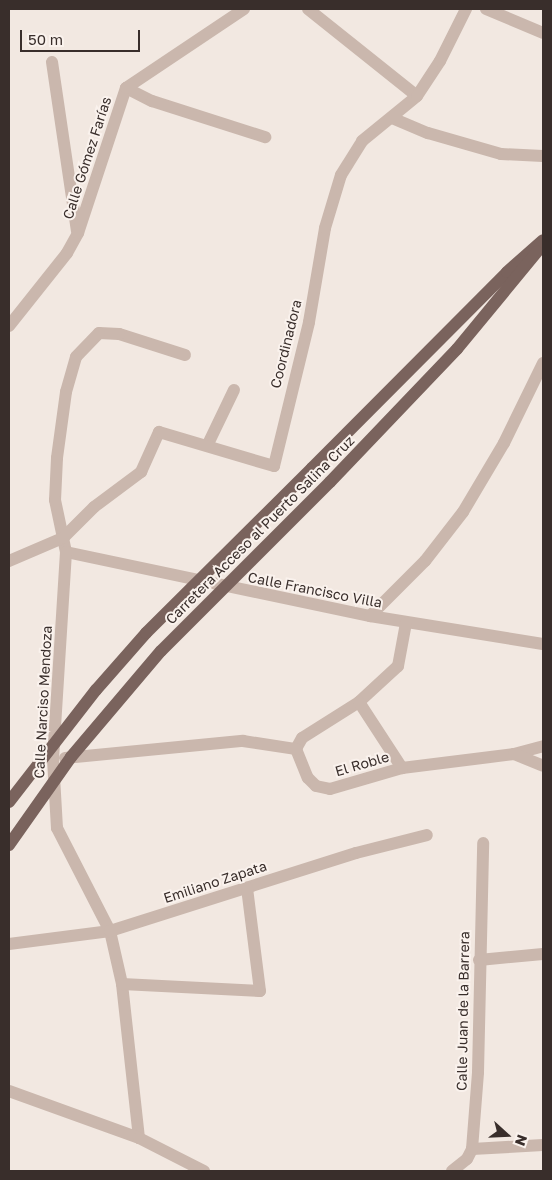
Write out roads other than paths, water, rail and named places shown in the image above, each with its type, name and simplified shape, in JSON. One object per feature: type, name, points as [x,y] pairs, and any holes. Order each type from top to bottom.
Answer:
[{"type":"main road","name":"Carretera Acceso al Puerto Salina Cruz","points":[[9,802],[96,690],[146,633],[507,272],[543,240]]},
{"type":"main road","name":"Carretera Acceso al Puerto Salina Cruz","points":[[9,845],[72,757],[161,651],[330,482],[457,349],[543,245]]},
{"type":"street","name":"Calle Gómez Farías","points":[[9,326],[67,253],[78,233],[126,88],[244,9]]},
{"type":"street","points":[[308,9],[417,96]]},
{"type":"street","name":"Coordinadora","points":[[63,538],[94,507],[140,472],[159,432],[208,444],[274,466],[309,322],[325,228],[341,174],[362,142],[417,96],[440,61],[466,9]]},
{"type":"street","points":[[486,9],[543,33]]},
{"type":"street","points":[[52,62],[78,233]]},
{"type":"street","points":[[126,88],[152,101],[265,136]]},
{"type":"street","points":[[392,118],[493,152],[543,156]]},
{"type":"street","points":[[66,552],[55,500],[57,458],[66,392],[76,357],[100,333],[119,334],[185,356]]},
{"type":"street","points":[[370,616],[426,561],[463,512],[504,443],[543,363]]},
{"type":"street","points":[[208,444],[234,390]]},
{"type":"street","points":[[9,561],[63,538]]},
{"type":"street","name":"Calle Francisco Villa","points":[[66,552],[406,623],[543,644]]},
{"type":"street","name":"Calle Narciso Mendoza","points":[[66,552],[54,759],[57,828],[110,931],[122,984],[139,1138]]},
{"type":"street","points":[[54,759],[243,741],[296,749],[302,738],[359,702],[398,666],[406,623]]},
{"type":"street","points":[[359,702],[402,768]]},
{"type":"street","name":"El Roble","points":[[296,749],[308,778],[316,786],[330,789],[402,768],[514,754],[543,746]]},
{"type":"street","points":[[514,754],[543,766]]},
{"type":"street","name":"Emiliano Zapata","points":[[9,944],[110,931],[356,853],[426,835]]},
{"type":"street","name":"Calle Juan de la Barrera","points":[[472,1149],[478,1072],[483,843]]},
{"type":"street","points":[[122,984],[260,991],[247,888]]},
{"type":"street","points":[[479,960],[543,954]]},
{"type":"street","points":[[9,1091],[139,1138],[204,1171]]},
{"type":"street","points":[[452,1171],[467,1158],[472,1149],[543,1145]]}]
